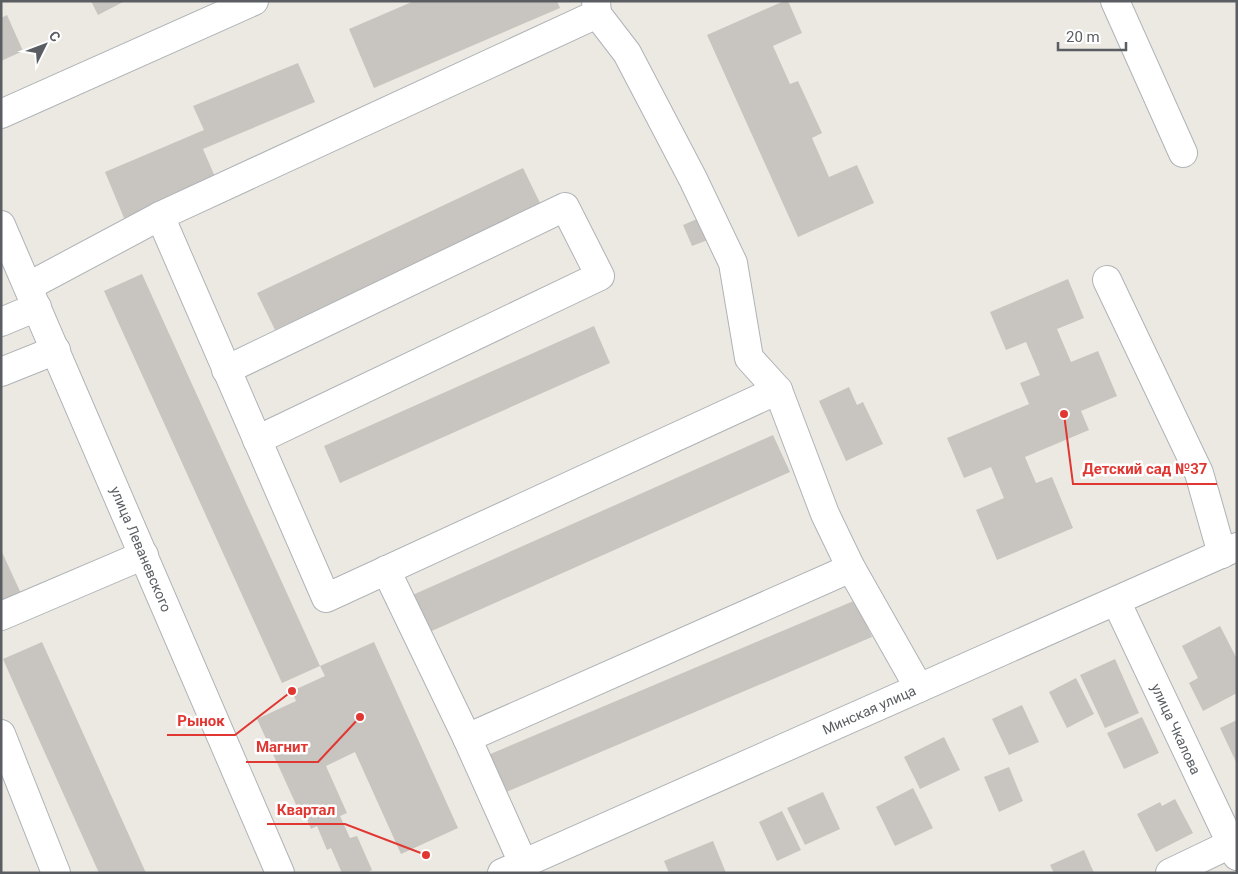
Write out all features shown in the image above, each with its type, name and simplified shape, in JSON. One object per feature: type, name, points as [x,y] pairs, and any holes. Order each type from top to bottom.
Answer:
[{"type":"street","points":[[1,114],[254,1]]},
{"type":"street","points":[[1115,1],[1183,153]]},
{"type":"street","points":[[1,322],[33,297],[160,216],[596,8],[627,53],[693,179],[733,264],[749,358],[778,390],[825,514],[851,568],[919,688]]},
{"type":"street","points":[[226,370],[565,207],[600,276],[257,440]]},
{"type":"street","points":[[160,216],[326,598],[778,390]]},
{"type":"street","name":"улица Леваневского","points":[[1,225],[280,873]]},
{"type":"street","points":[[1107,280],[1199,473],[1230,551]]},
{"type":"street","points":[[1,372],[56,350]]},
{"type":"street","name":"Минская улица","points":[[512,868],[1230,551]]},
{"type":"street","points":[[1,616],[144,555]]},
{"type":"street","points":[[467,738],[851,568]]},
{"type":"street","points":[[386,570],[467,738],[512,868]]},
{"type":"street","name":"улица Чкалова","points":[[1116,601],[1235,847]]},
{"type":"street","points":[[1,734],[56,873]]},
{"type":"street","points":[[1170,873],[1235,847]]},
{"type":"building","points":[[91,1],[125,1],[98,15]]},
{"type":"building","points":[[414,1],[557,1],[560,8],[374,88],[349,29]]},
{"type":"building","points":[[784,1],[788,1],[802,33],[773,46],[790,84],[798,81],[822,133],[812,138],[829,177],[857,165],[874,203],[798,237],[707,35]]},
{"type":"building","points":[[7,15],[23,51],[1,61],[1,18]]},
{"type":"building","points":[[298,63],[315,102],[203,149],[216,179],[124,218],[105,172],[204,130],[193,106]]},
{"type":"building","points":[[523,168],[541,205],[275,330],[257,293]]},
{"type":"building","points":[[704,216],[713,238],[692,246],[683,225]]},
{"type":"building","points":[[142,274],[320,666],[282,683],[104,291]]},
{"type":"building","points":[[1068,279],[1084,318],[1057,329],[1071,362],[1098,351],[1117,396],[1081,411],[1089,430],[1025,457],[1036,483],[1052,477],[1073,528],[997,560],[976,510],[1004,498],[991,467],[964,478],[947,438],[1029,404],[1020,383],[1040,375],[1026,342],[1006,350],[990,312]]},
{"type":"building","points":[[594,326],[610,363],[340,483],[324,446]]},
{"type":"building","points":[[849,387],[857,405],[863,402],[883,444],[846,461],[819,401]]},
{"type":"building","points":[[773,435],[790,472],[425,634],[408,597]]},
{"type":"building","points":[[1,550],[24,600],[1,610]]},
{"type":"building","points":[[856,600],[872,637],[504,793],[488,755]]},
{"type":"building","points":[[1220,626],[1237,659],[1237,693],[1203,711],[1189,683],[1198,678],[1182,646]]},
{"type":"building","points":[[42,642],[146,873],[99,873],[22,702],[3,659]]},
{"type":"building","points":[[374,642],[458,828],[401,854],[355,752],[326,766],[347,813],[340,816],[350,838],[357,836],[372,870],[367,873],[342,873],[331,848],[327,850],[317,826],[311,829],[303,809],[299,811],[257,719],[296,701],[292,691],[325,676],[320,666]]},
{"type":"building","points":[[1115,659],[1139,713],[1105,728],[1080,675]]},
{"type":"building","points":[[1076,678],[1094,714],[1067,728],[1049,692]]},
{"type":"building","points":[[1022,705],[1039,742],[1009,755],[992,719]]},
{"type":"building","points":[[1142,717],[1159,753],[1124,769],[1107,733]]},
{"type":"building","points":[[1237,720],[1237,764],[1220,728]]},
{"type":"building","points":[[944,737],[960,770],[920,789],[904,757]]},
{"type":"building","points":[[1009,767],[1023,801],[999,812],[984,777]]},
{"type":"building","points":[[913,788],[933,828],[895,846],[876,807]]},
{"type":"building","points":[[823,792],[840,829],[805,845],[787,808]]},
{"type":"building","points":[[1175,799],[1193,833],[1156,852],[1137,814],[1160,802],[1162,806]]},
{"type":"building","points":[[782,811],[801,850],[777,861],[759,822]]},
{"type":"building","points":[[713,841],[726,873],[669,873],[664,861]]},
{"type":"building","points":[[1084,850],[1094,873],[1054,873],[1050,865]]},
{"type":"place","name":"Детский сад №37","points":[[1064,414]]},
{"type":"place","name":"Рынок","points":[[292,691]]},
{"type":"place","name":"Магнит","points":[[360,717]]},
{"type":"place","name":"Квартал","points":[[426,855]]}]
